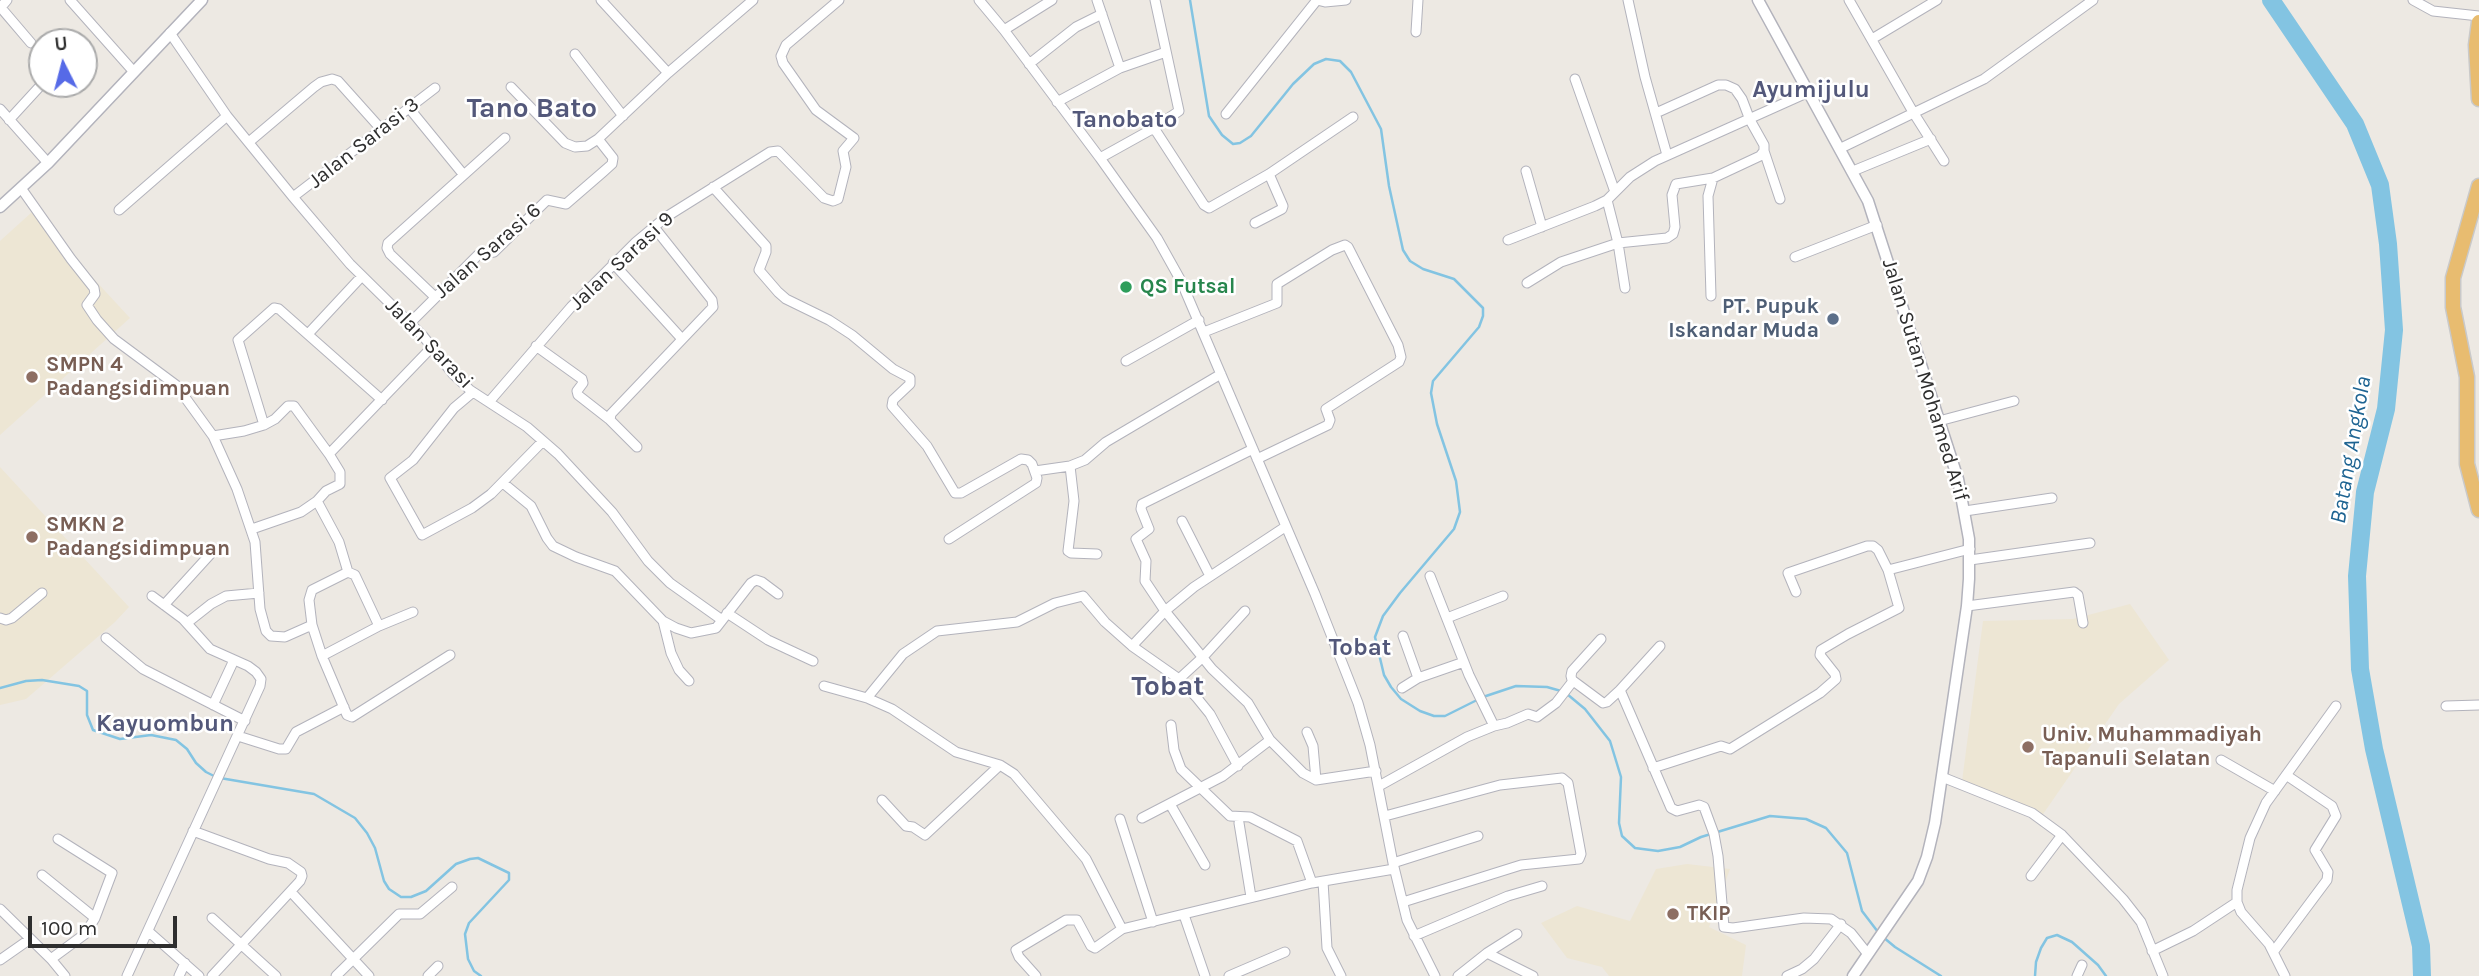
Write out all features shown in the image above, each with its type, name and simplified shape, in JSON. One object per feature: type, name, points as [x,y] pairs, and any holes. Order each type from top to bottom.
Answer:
[{"type":"highway","points":[[2479,22],[2476,45],[2479,99]]},
{"type":"highway","points":[[2479,186],[2453,286],[2454,317],[2468,377],[2467,464],[2479,510]]},
{"type":"street","points":[[7,0],[2,9],[28,39]]},
{"type":"street","points":[[69,0],[134,72]]},
{"type":"street","points":[[0,207],[48,163],[202,0]]},
{"type":"street","points":[[601,0],[667,73]]},
{"type":"street","points":[[511,87],[565,143],[579,147],[598,139],[667,73],[753,0]]},
{"type":"street","name":"Jalan Sarasi 9","points":[[489,402],[536,346],[613,263],[654,227],[770,152],[778,151],[824,198],[833,201],[838,199],[846,167],[843,151],[854,138],[810,104],[783,63],[781,52],[839,0]]},
{"type":"street","points":[[979,0],[1100,158],[1157,238],[1199,320],[1358,703],[1376,771],[1403,902],[1413,936],[1435,976]]},
{"type":"street","points":[[1004,30],[1052,0]]},
{"type":"street","points":[[1097,0],[1120,68]]},
{"type":"street","points":[[1100,158],[1174,116],[1179,109],[1155,0]]},
{"type":"street","points":[[1226,114],[1317,0],[1346,0]]},
{"type":"street","points":[[1416,33],[1418,0]]},
{"type":"street","points":[[1628,0],[1645,77],[1667,155]]},
{"type":"street","name":"Jalan Sutan Mohamed Arif","points":[[1758,0],[1841,148],[1877,225],[1958,479],[1970,554],[1967,606],[1942,777],[1935,823],[1923,870],[1853,976]]},
{"type":"street","points":[[1849,0],[1944,161]]},
{"type":"street","points":[[1872,39],[1937,0]]},
{"type":"street","points":[[1841,148],[1984,79],[2093,0]]},
{"type":"street","points":[[2413,0],[2433,11],[2479,16]]},
{"type":"street","points":[[1029,64],[1076,27],[1102,14]]},
{"type":"street","name":"Jalan Sarasi","points":[[170,33],[227,116],[293,197],[362,276],[432,347],[453,374],[473,392],[543,440],[558,454],[612,512],[639,550],[663,576],[725,617],[813,661]]},
{"type":"street","points":[[1057,102],[1120,68],[1166,52]]},
{"type":"street","points":[[575,54],[623,116]]},
{"type":"street","points":[[249,142],[314,87],[332,79],[338,81],[381,129]]},
{"type":"street","points":[[1575,79],[1615,192]]},
{"type":"street","points":[[1656,113],[1718,85],[1735,89],[1763,145],[1780,199]]},
{"type":"street","name":"Jalan Sarasi 3","points":[[293,197],[435,88]]},
{"type":"street","points":[[1508,240],[1578,214],[1607,200],[1630,177],[1667,155],[1809,92]]},
{"type":"street","points":[[9,120],[29,98]]},
{"type":"street","points":[[409,108],[463,174]]},
{"type":"street","points":[[0,109],[48,163]]},
{"type":"street","points":[[119,210],[227,116]]},
{"type":"street","points":[[1154,128],[1208,208],[1269,174],[1353,117]]},
{"type":"street","points":[[435,297],[390,254],[387,246],[505,138]]},
{"type":"street","name":"Jalan Sarasi 6","points":[[410,323],[478,255],[494,252],[547,200],[566,204],[612,164],[613,158],[598,139]]},
{"type":"street","points":[[1853,171],[1931,139]]},
{"type":"street","points":[[1527,283],[1561,261],[1618,243],[1667,238],[1673,234],[1675,227],[1672,195],[1675,184],[1713,178],[1760,156],[1764,151]]},
{"type":"street","points":[[1526,171],[1542,227]]},
{"type":"street","points":[[1255,223],[1283,206],[1269,174]]},
{"type":"street","points":[[1711,296],[1708,196],[1713,178]]},
{"type":"street","points":[[713,187],[766,246],[760,270],[778,292],[786,299],[829,320],[893,369],[910,378],[910,384],[893,400],[892,406],[927,446],[955,493],[961,493],[1021,459],[1028,460],[1035,471],[1036,484],[949,539]]},
{"type":"street","points":[[21,188],[94,288],[95,294],[87,305],[97,320],[114,339],[176,385],[213,436],[252,529],[258,562],[262,623],[271,636],[285,637],[312,625]]},
{"type":"street","points":[[1607,200],[1618,243],[1625,288]]},
{"type":"street","points":[[1795,257],[1877,225]]},
{"type":"street","points":[[610,420],[611,414],[713,307],[654,227]]},
{"type":"street","points":[[1204,332],[1277,303],[1277,284],[1332,250],[1345,245],[1398,345],[1401,358],[1399,362],[1326,409],[1330,421],[1328,425],[1257,459]]},
{"type":"street","points":[[613,263],[682,339]]},
{"type":"street","points":[[308,334],[362,276]]},
{"type":"street","points":[[264,425],[237,340],[275,307],[382,400]]},
{"type":"street","points":[[1126,361],[1199,320]]},
{"type":"street","points":[[536,346],[582,379],[578,395],[610,420],[637,447]]},
{"type":"street","points":[[329,454],[432,347]]},
{"type":"street","points":[[1035,471],[1070,466],[1085,460],[1106,442],[1221,374]]},
{"type":"street","points":[[473,392],[454,408],[413,460],[390,478],[422,535],[471,508],[503,483],[543,440]]},
{"type":"street","points":[[1939,421],[2014,401]]},
{"type":"street","points":[[213,436],[264,425],[275,419],[288,406],[293,406],[340,472],[341,481],[301,512],[252,529]]},
{"type":"street","points":[[1253,449],[1140,507],[1149,527],[1148,531],[1136,539],[1146,561],[1144,577],[1166,611],[1203,657],[1248,703],[1270,740],[1303,773],[1316,780],[1376,771]]},
{"type":"street","points":[[1070,466],[1074,501],[1069,551],[1073,554],[1097,554]]},
{"type":"street","points":[[503,483],[531,506],[553,545],[576,557],[615,571],[663,621],[676,628],[691,633],[711,631],[756,580],[778,594]]},
{"type":"street","points":[[1965,511],[2052,498]]},
{"type":"street","points":[[317,501],[335,533],[348,572],[355,575],[379,626]]},
{"type":"street","points":[[1182,521],[1210,576]]},
{"type":"street","points":[[1132,646],[1166,611],[1210,576],[1285,527]]},
{"type":"street","points":[[1888,570],[1970,554],[2090,543]]},
{"type":"street","points":[[1653,768],[1721,746],[1730,749],[1820,694],[1836,678],[1820,654],[1821,650],[1899,608],[1888,570],[1878,550],[1873,546],[1788,573],[1796,592]]},
{"type":"street","points":[[164,605],[215,549]]},
{"type":"street","points":[[348,572],[312,590],[309,600],[312,625],[322,656],[349,716],[355,716],[450,655]]},
{"type":"street","points":[[1430,576],[1464,662],[1494,726]]},
{"type":"street","points":[[1967,606],[2074,592],[2078,595],[2083,623]]},
{"type":"street","points":[[0,618],[12,618],[42,593]]},
{"type":"street","points":[[187,624],[211,604],[226,596],[259,593]]},
{"type":"street","points":[[127,976],[245,721],[261,679],[248,666],[210,649],[187,624],[152,596]]},
{"type":"street","points":[[867,698],[897,661],[937,631],[1017,622],[1055,603],[1083,596],[1105,622],[1132,646],[1179,679],[1210,713],[1238,766]]},
{"type":"street","points":[[1447,618],[1503,596]]},
{"type":"street","points":[[1179,679],[1245,611]]},
{"type":"street","points":[[322,656],[412,612]]},
{"type":"street","points":[[663,621],[671,653],[689,681]]},
{"type":"street","points":[[1402,636],[1418,678]]},
{"type":"street","points":[[106,638],[143,668],[245,721]]},
{"type":"street","points":[[1378,786],[1456,742],[1528,714],[1537,717],[1568,688],[1572,671],[1601,639]]},
{"type":"street","points":[[1568,688],[1603,703],[1607,702],[1660,646]]},
{"type":"street","points":[[213,705],[234,660]]},
{"type":"street","points":[[1402,688],[1418,678],[1464,662]]},
{"type":"street","points":[[824,685],[892,709],[956,752],[1000,765],[1014,774],[1028,787],[1086,859],[1122,929]]},
{"type":"street","points":[[1620,690],[1673,810],[1699,805],[1704,807],[1714,834],[1722,922],[1726,928],[1804,918],[1831,919],[1870,948]]},
{"type":"street","points":[[2446,706],[2479,705]]},
{"type":"street","points":[[2285,976],[2274,951],[2241,912],[2236,890],[2250,838],[2262,810],[2336,706]]},
{"type":"street","points":[[238,736],[286,749],[296,732],[344,707]]},
{"type":"street","points":[[1171,726],[1178,764],[1230,816],[1250,817],[1297,841],[1312,883]]},
{"type":"street","points":[[1307,732],[1313,746],[1316,780]]},
{"type":"street","points":[[1142,818],[1238,766],[1270,740]]},
{"type":"street","points":[[2221,760],[2275,791]]},
{"type":"street","points":[[882,800],[906,826],[925,835],[1000,765]]},
{"type":"street","points":[[2274,951],[2328,880],[2327,869],[2315,850],[2336,816],[2332,806],[2286,775]]},
{"type":"street","points":[[1942,777],[2032,813],[2062,835],[2141,922],[2163,976]]},
{"type":"street","points":[[1385,816],[1500,785],[1562,778],[1567,780],[1580,858],[1521,865],[1403,902]]},
{"type":"street","points":[[1170,804],[1205,865]]},
{"type":"street","points":[[1120,820],[1153,922]]},
{"type":"street","points":[[1239,823],[1251,897]]},
{"type":"street","points":[[193,831],[295,867],[302,876],[212,976]]},
{"type":"street","points":[[2031,876],[2062,835]]},
{"type":"street","points":[[1036,976],[1016,950],[1066,920],[1077,920],[1091,946],[1095,948],[1122,929],[1394,866],[1478,836]]},
{"type":"street","points":[[51,959],[85,934],[95,918],[113,873],[58,839]]},
{"type":"street","points":[[42,874],[95,918]]},
{"type":"street","points":[[1323,881],[1327,948],[1341,976]]},
{"type":"street","points":[[1413,936],[1542,886]]},
{"type":"street","points":[[336,976],[399,914],[420,914],[452,887]]},
{"type":"street","points":[[290,891],[369,976]]},
{"type":"street","points":[[2152,951],[2193,931],[2237,902]]},
{"type":"street","points":[[0,909],[65,976]]},
{"type":"street","points":[[1184,915],[1206,976]]},
{"type":"street","points":[[212,918],[276,976]]},
{"type":"street","points":[[1787,976],[1814,959],[1841,924]]},
{"type":"street","points":[[148,931],[199,976]]},
{"type":"street","points":[[1458,976],[1517,934]]},
{"type":"street","points":[[0,960],[30,939]]},
{"type":"street","points":[[1229,976],[1285,952]]},
{"type":"street","points":[[1487,953],[1533,976]]},
{"type":"street","points":[[179,976],[184,963]]},
{"type":"street","points":[[2077,976],[2082,965]]},
{"type":"street","points":[[428,976],[438,967]]},
{"type":"shaded area","name":"SMPN 4 Padangsidimpuan","points":[[32,212],[130,318],[0,435],[0,241]]},
{"type":"shaded area","name":"SMKN 2 Padangsidimpuan","points":[[0,467],[129,607],[26,699],[0,705]]},
{"type":"shaded area","name":"Univ. Muhammadiyah Tapanuli Selatan","points":[[2130,604],[2169,660],[2119,704],[2039,820],[1961,789],[1983,621],[2073,619]]},
{"type":"shaded area","name":"TKIP","points":[[1687,864],[1730,869],[1709,927],[1746,945],[1742,976],[1609,976],[1602,967],[1567,958],[1541,923],[1577,906],[1630,921],[1656,869]]},
{"type":"waterway","points":[[1190,0],[1209,116],[1222,135],[1233,144],[1240,143],[1251,136],[1293,84],[1314,64],[1326,59],[1340,61],[1351,72],[1381,129],[1389,186],[1403,250],[1410,261],[1423,269],[1454,279],[1483,308],[1479,327],[1433,381],[1431,393],[1437,424],[1456,481],[1460,512],[1454,529],[1383,616],[1375,637],[1384,675],[1391,687],[1401,699],[1420,711],[1434,716],[1445,716],[1477,700]]},
{"type":"waterway","name":"Batang Angkola","points":[[2271,0],[2355,124],[2380,185],[2388,244],[2394,330],[2386,409],[2365,492],[2357,576],[2360,669],[2374,749],[2421,946],[2422,976]]},
{"type":"waterway","points":[[0,688],[42,680],[79,686],[87,691],[87,715],[93,730],[120,739],[151,735],[176,740],[187,749],[196,763],[214,776]]},
{"type":"waterway","points":[[1483,697],[1516,686],[1547,687],[1561,691]]},
{"type":"waterway","points":[[1567,694],[1585,709],[1610,741],[1621,777],[1619,823],[1622,836],[1635,848],[1658,851],[1680,847],[1701,837],[1770,816],[1806,819],[1826,828],[1847,853],[1862,911],[1878,932]]},
{"type":"waterway","points":[[220,778],[314,794],[355,818],[375,848],[384,881],[389,889],[401,897],[411,897],[426,891],[456,864],[470,859],[478,858],[509,873],[509,880],[469,923],[465,934],[468,959],[474,971],[481,976]]},
{"type":"waterway","points":[[2035,976],[2041,948],[2047,938],[2057,935],[2072,942],[2098,965],[2106,976]]},
{"type":"waterway","points":[[1883,937],[1941,976]]},
{"type":"place","name":"QS Futsal","points":[[1126,287]]},
{"type":"place","name":"PT. Pupuk Iskandar Muda","points":[[1833,319]]},
{"type":"place","name":"SMPN 4 Padangsidimpuan","points":[[32,377]]},
{"type":"place","name":"SMKN 2 Padangsidimpuan","points":[[32,537]]},
{"type":"place","name":"Univ. Muhammadiyah Tapanuli Selatan","points":[[2028,747]]},
{"type":"place","name":"TKIP","points":[[1673,914]]},
{"type":"district","name":"Ayumijulu","points":[[1811,90]]},
{"type":"district","name":"Tano Bato","points":[[532,109]]},
{"type":"district","name":"Tanobato","points":[[1125,120]]},
{"type":"district","name":"Tobat","points":[[1360,648]]},
{"type":"district","name":"Tobat","points":[[1168,687]]},
{"type":"district","name":"Kayuombun","points":[[165,724]]}]
